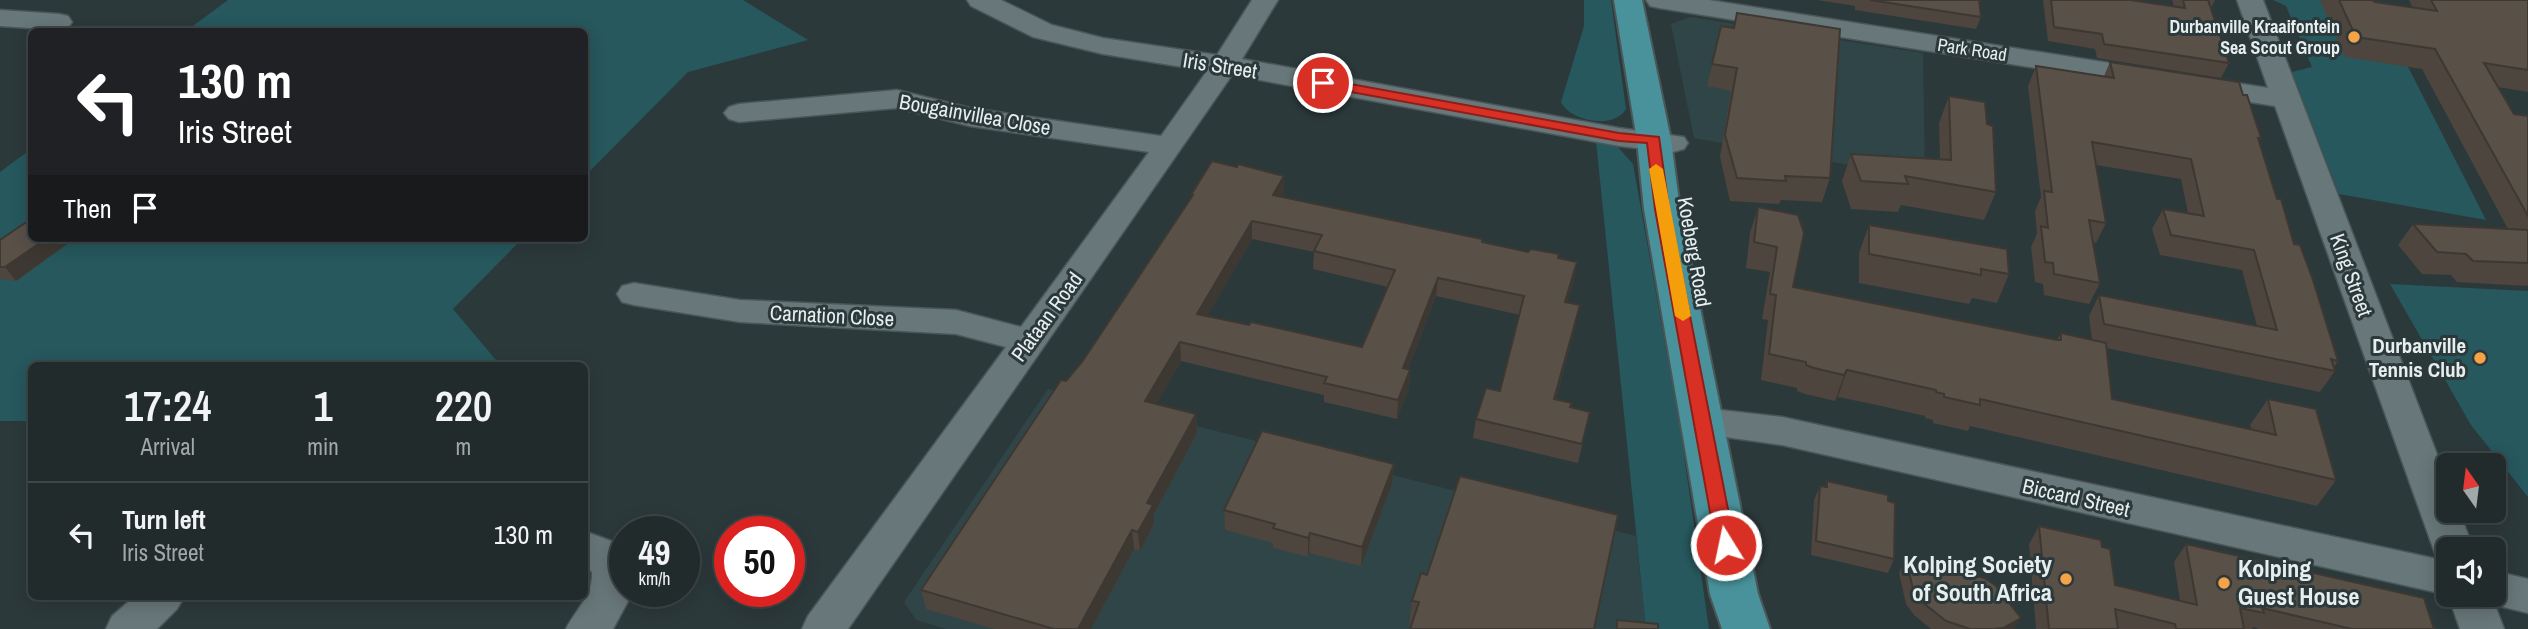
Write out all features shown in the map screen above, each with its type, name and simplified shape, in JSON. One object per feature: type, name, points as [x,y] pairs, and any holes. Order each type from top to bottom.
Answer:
[{"type":"main road","name":"Koeberg Road","points":[[1628,0],[1664,141]]},
{"type":"main road","name":"Koeberg Road","points":[[1643,0],[1664,141],[1714,423],[1734,594],[1746,629]]},
{"type":"main road","name":"Koeberg Road","points":[[1714,423],[1757,598],[1758,629]]},
{"type":"street","name":"Iris Street","points":[[981,0],[1024,23],[1065,38],[1619,137],[1664,141]]},
{"type":"street","name":"Plataan Road","points":[[824,629],[1169,146],[1265,0]]},
{"type":"street","name":"Park Road","points":[[1659,0],[2286,99]]},
{"type":"street","name":"King Street","points":[[2250,0],[2448,537]]},
{"type":"street","points":[[0,18],[59,22]]},
{"type":"street","name":"Bougainvillea Close","points":[[739,113],[897,99],[970,117],[1169,146]]},
{"type":"street","name":"Carnation Close","points":[[634,294],[740,311],[956,323],[1030,341]]},
{"type":"street","name":"Biccard Street","points":[[1714,423],[1782,431],[2436,575]]},
{"type":"street","points":[[588,548],[600,551],[612,564],[615,576],[603,612],[588,629]]},
{"type":"street","points":[[2506,591],[2528,596]]},
{"type":"street","points":[[128,629],[159,600]]},
{"type":"street","points":[[2474,607],[2482,629]]},
{"type":"shaded area","points":[[228,0],[743,0],[808,40],[688,72],[588,173],[588,28],[190,28]]},
{"type":"shaded area","points":[[1584,0],[1611,0],[1626,109],[1620,116],[1603,121],[1573,114],[1561,102],[1584,26]]},
{"type":"shaded area","points":[[2273,0],[2374,0],[2486,220],[2339,194],[2292,72],[2312,67],[2286,6]]},
{"type":"shaded area","points":[[1690,17],[1923,53],[1925,178],[1694,138],[1671,24]]},
{"type":"shaded area","points":[[1596,141],[1616,145],[1633,164],[1680,428],[1709,629],[1646,629]]},
{"type":"shaded area","points":[[28,151],[28,242],[519,242],[453,309],[498,362],[28,362],[28,421],[0,421],[0,172]]},
{"type":"shaded area","name":"Durbanville Tennis Club","points":[[2390,284],[2528,291],[2528,497],[2506,469],[2506,453],[2493,453],[2471,425]]},
{"type":"shaded area","points":[[1048,389],[1636,536],[1646,629],[946,629],[916,620],[904,602]]},
{"type":"building","points":[[1870,0],[1979,0],[1981,17]]},
{"type":"building","points":[[2051,0],[2130,0],[2185,8],[2183,0],[2208,0],[2229,63],[2104,44],[2102,34],[2054,27]]},
{"type":"building","points":[[2339,0],[2372,0],[2437,11],[2431,0],[2528,0],[2528,70],[2484,63],[2514,114],[2528,116],[2528,216],[2435,49],[2356,37]]},
{"type":"building","points":[[1737,13],[1840,29],[1830,178],[1785,176],[1786,181],[1737,178],[1725,135],[1737,68],[1712,64],[1721,26],[1734,28]]},
{"type":"building","points":[[2110,62],[2239,82],[2243,95],[2247,95],[2261,138],[2258,138],[2277,199],[2281,199],[2294,244],[2300,245],[2313,280],[2338,361],[2331,359],[2335,371],[2104,324],[2099,295],[2277,330],[2254,250],[2171,235],[2163,209],[2204,216],[2191,159],[2092,142],[2106,223],[2089,220],[2100,283],[2054,274],[2053,263],[2045,262],[2041,226],[2048,228],[2044,191],[2052,192],[2036,66],[2114,78]]},
{"type":"building","points":[[1949,96],[1985,102],[1987,124],[1993,126],[1996,192],[1905,176],[1908,184],[1861,181],[1851,154],[1951,160]]},
{"type":"building","points":[[1212,161],[1237,167],[1238,164],[1284,176],[1273,195],[1482,239],[1482,242],[1528,252],[1531,249],[1559,254],[1558,258],[1577,262],[1565,302],[1580,305],[1554,399],[1572,403],[1570,407],[1590,412],[1582,444],[1476,419],[1486,388],[1500,391],[1524,296],[1438,278],[1403,368],[1410,370],[1398,400],[1324,383],[1327,377],[1180,342],[1145,401],[1196,414],[1147,503],[1153,505],[1138,532],[1132,530],[1078,629],[1054,629],[921,590],[1061,380],[1066,381],[1082,362]],"holes":[[[1252,221],[1322,235],[1314,251],[1395,270],[1362,347],[1251,322],[1249,325],[1197,314]]]},
{"type":"building","points":[[1758,207],[1798,215],[1804,233],[1793,287],[2057,340],[2061,340],[2061,333],[2106,343],[2112,399],[2276,435],[2268,399],[2316,409],[2336,480],[1980,399],[1980,405],[1944,397],[1944,394],[1936,390],[1847,370],[1844,375],[1814,368],[1806,365],[1806,362],[1769,354],[1776,295],[1770,294],[1777,247],[1754,242]]},
{"type":"building","points":[[25,223],[28,223],[28,242],[41,242],[5,267],[0,267],[0,240]]},
{"type":"building","points":[[2413,224],[2528,230],[2528,263],[2473,261],[2466,254],[2437,252]]},
{"type":"building","points":[[1869,225],[2007,249],[2009,274],[1981,269],[1981,275],[1869,254]]},
{"type":"building","points":[[1262,431],[1394,464],[1362,547],[1310,533],[1308,538],[1273,528],[1275,524],[1224,510]]},
{"type":"building","points":[[1460,476],[1618,515],[1594,629],[1410,629],[1419,602],[1412,601],[1421,573],[1427,575]]},
{"type":"building","points":[[1827,481],[1888,495],[1888,501],[1895,503],[1894,559],[1816,541],[1820,486],[1827,487]]},
{"type":"building","points":[[2039,526],[2101,540],[2102,547],[2110,549],[2115,585],[2197,605],[2186,544],[2424,598],[2434,629],[2352,629],[2262,608],[2264,613],[2240,608],[2244,629],[2176,629],[2175,624],[2115,609],[2118,629],[2049,629]]},
{"type":"building","points":[[1906,559],[1938,576],[1961,572],[1984,578],[1995,585],[2021,618],[2003,628],[1994,629],[1970,629],[1946,621],[1921,601],[1913,589]]},
{"type":"building","points":[[1617,620],[1658,624],[1658,629],[1617,629]]},
{"type":"slow traffic","points":[[1656,169],[1683,316]]},
{"type":"place","name":"Durbanville Kraaifontein Sea Scout Group","points":[[2354,37]]},
{"type":"place","name":"Durbanville Tennis Club","points":[[2480,358]]},
{"type":"place","name":"Kolping Society of South Africa","points":[[2066,579]]},
{"type":"place","name":"Kolping Guest House","points":[[2224,583]]},
{"type":"route","points":[[1323,83],[1619,137],[1654,140],[1662,209],[1726,545]]}]
